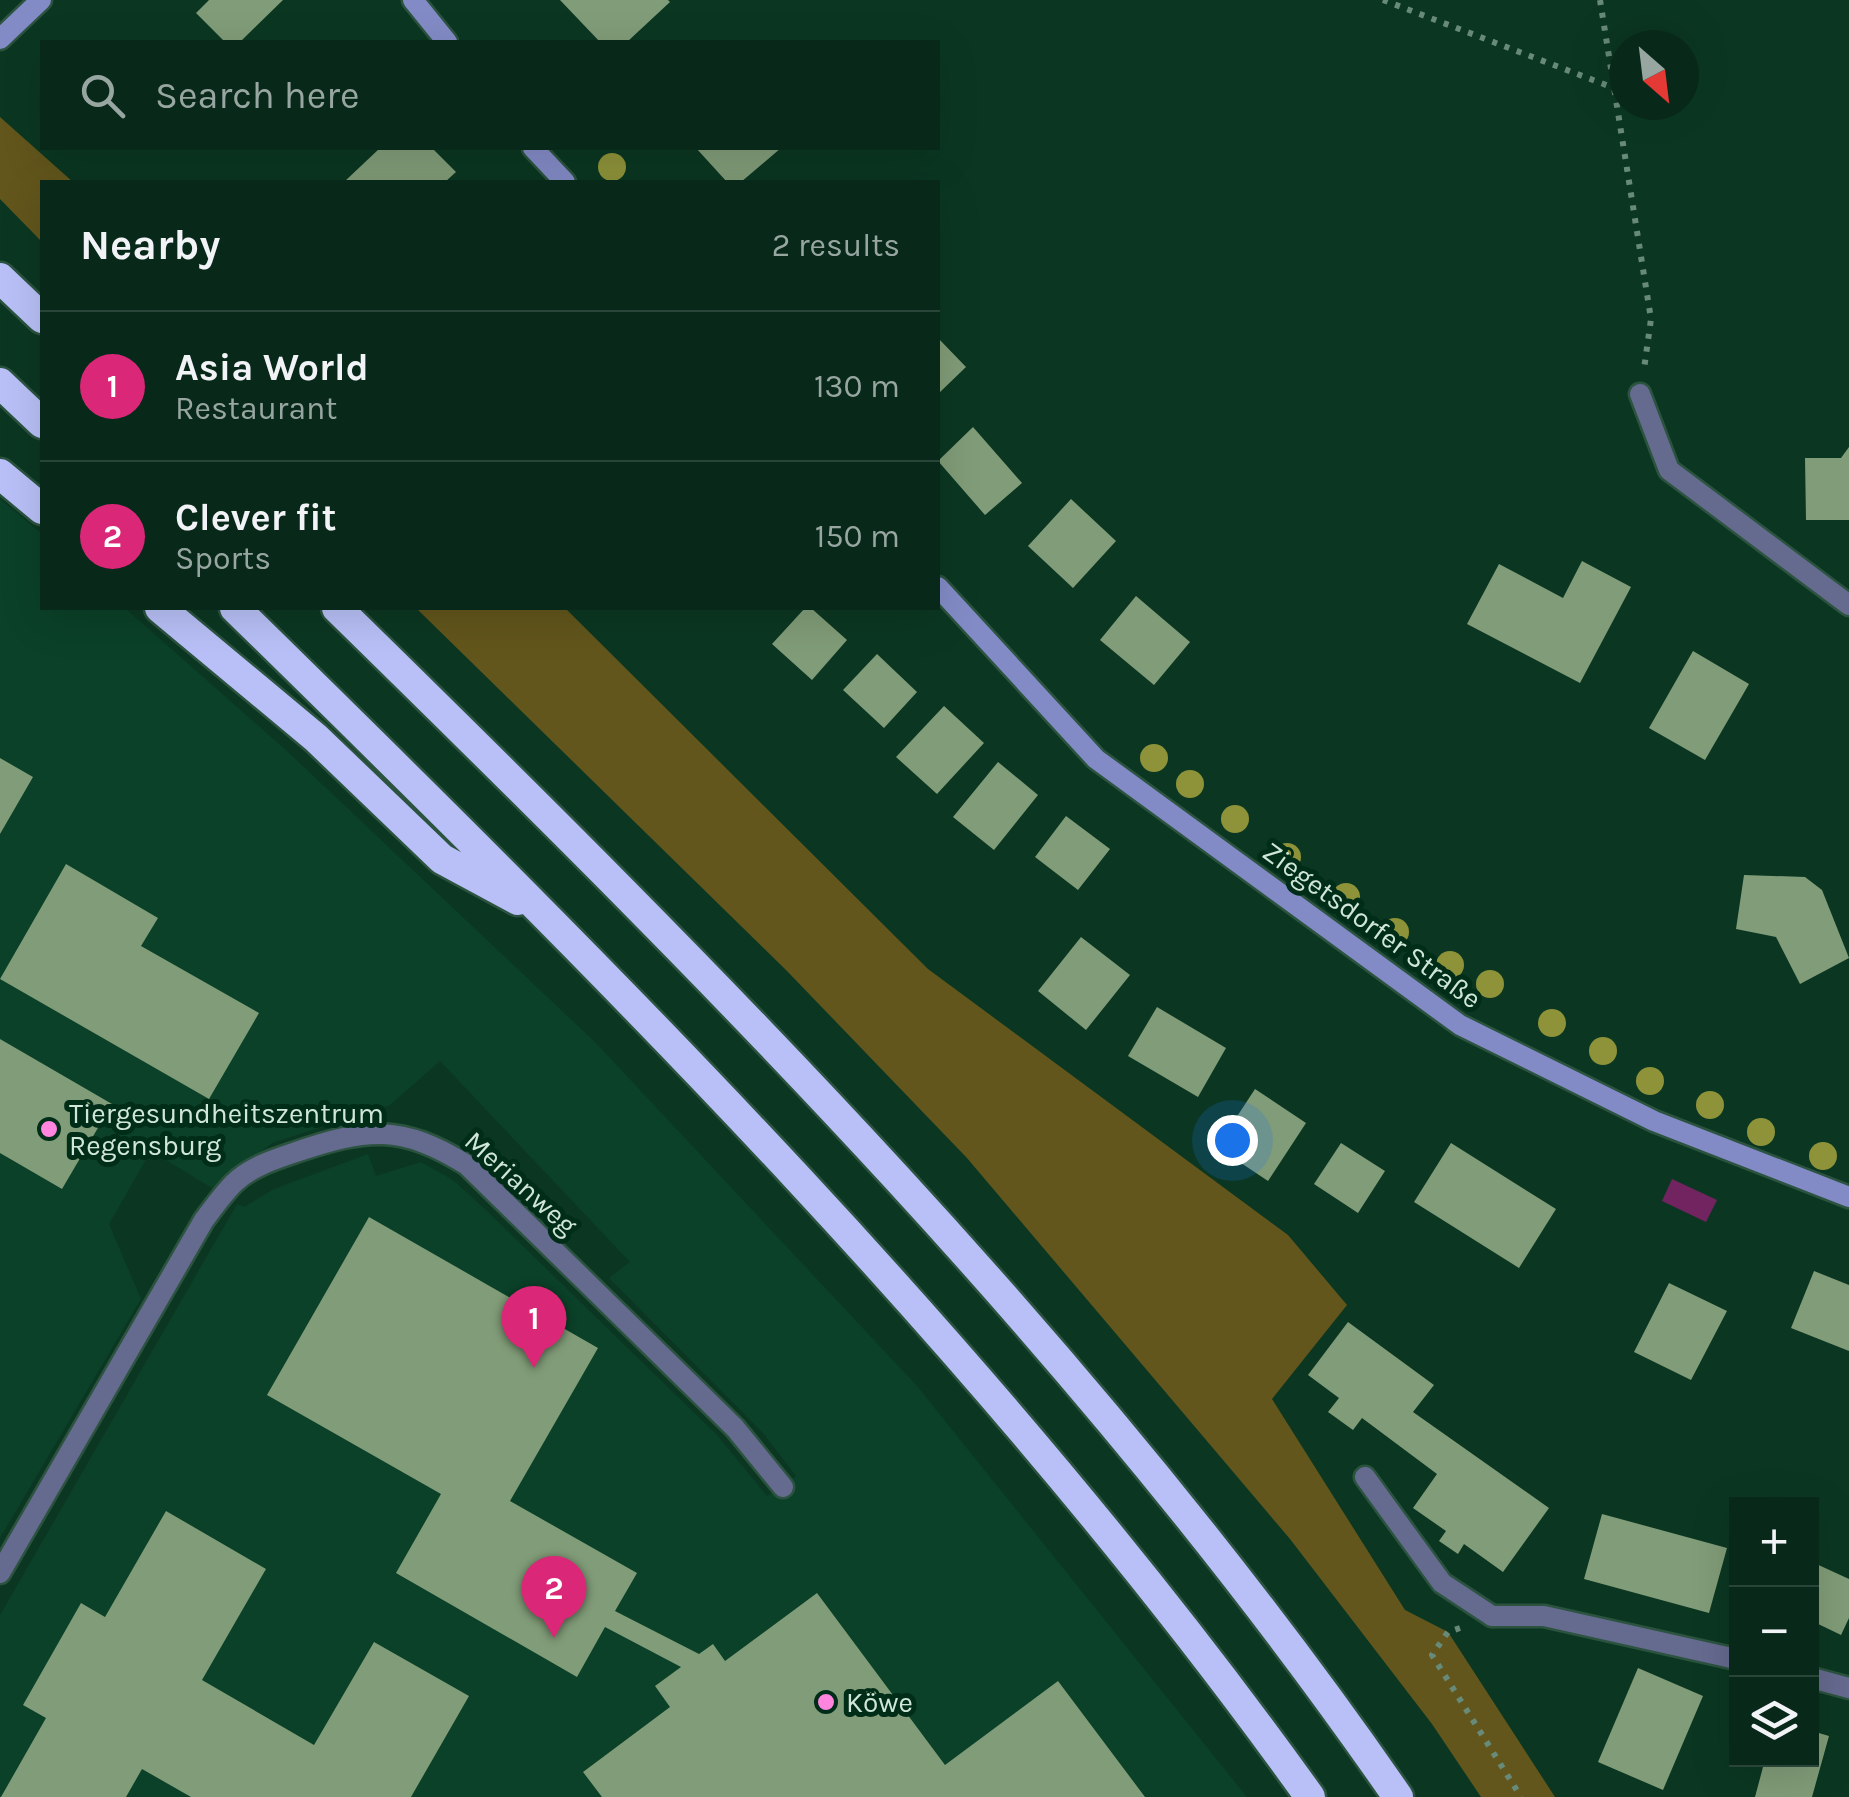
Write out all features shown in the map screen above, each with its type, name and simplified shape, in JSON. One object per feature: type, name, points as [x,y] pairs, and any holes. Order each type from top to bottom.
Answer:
[{"type":"highway","points":[[0,262],[10,287],[40,316]]},
{"type":"highway","points":[[0,383],[40,421]]},
{"type":"highway","points":[[0,474],[40,507]]},
{"type":"highway","points":[[162,610],[316,738],[442,859],[552,918]]},
{"type":"highway","points":[[237,610],[552,918],[712,1083],[1074,1488],[1310,1797]]},
{"type":"highway","points":[[339,610],[738,1007],[1010,1302],[1144,1455],[1311,1670],[1398,1797]]},
{"type":"street","points":[[0,39],[41,0]]},
{"type":"street","points":[[412,0],[445,40]]},
{"type":"street","points":[[535,150],[563,180]]},
{"type":"street","points":[[1640,394],[1670,470],[1849,605]]},
{"type":"street","name":"Ziegetsdorfer Straße","points":[[940,589],[1096,759],[1460,1026],[1654,1122],[1849,1197]]},
{"type":"street","name":"Merianweg","points":[[0,1573],[204,1220],[236,1181],[267,1162],[353,1133],[390,1132],[419,1140],[466,1164],[735,1428],[782,1487]]},
{"type":"street","points":[[1364,1478],[1442,1583],[1492,1616],[1544,1616],[1729,1656]]},
{"type":"street","points":[[1819,1680],[1849,1688]]},
{"type":"path","points":[[1382,0],[1609,86]]},
{"type":"path","points":[[1600,0],[1609,57]]},
{"type":"path","points":[[1619,120],[1652,319],[1640,394]]},
{"type":"path","points":[[1492,1616],[1448,1632],[1432,1655],[1521,1797]]},
{"type":"shaded area","points":[[0,117],[71,180],[40,180],[40,240],[0,199]]},
{"type":"shaded area","points":[[0,499],[40,532],[40,610],[127,610],[287,751],[596,1043],[917,1386],[1247,1797],[0,1797],[0,1615],[237,1204],[244,1207],[274,1189],[368,1154],[376,1176],[421,1162],[453,1180],[487,1211],[717,1435],[767,1496],[796,1476],[763,1433],[609,1278],[630,1262],[440,1061],[390,1105],[272,1143],[212,1188],[151,1151],[109,1224],[141,1299],[0,1538]]},
{"type":"shaded area","points":[[418,610],[567,610],[928,969],[1288,1235],[1347,1305],[1272,1399],[1405,1610],[1448,1632],[1555,1797],[1481,1797],[1432,1724],[1290,1539],[967,1158],[787,971]]},
{"type":"shaded area","points":[[1672,1179],[1717,1200],[1706,1222],[1662,1201]]},
{"type":"building","points":[[209,0],[283,0],[242,40],[223,40],[196,13]]},
{"type":"building","points":[[560,0],[670,2],[629,40],[598,40]]},
{"type":"building","points":[[378,150],[434,150],[456,172],[447,180],[346,180]]},
{"type":"building","points":[[698,150],[779,150],[743,180],[725,180]]},
{"type":"building","points":[[940,340],[966,367],[940,392]]},
{"type":"building","points":[[973,427],[1022,483],[985,515],[940,459]]},
{"type":"building","points":[[1849,447],[1849,520],[1806,520],[1805,458],[1841,458]]},
{"type":"building","points":[[1071,499],[1116,541],[1073,588],[1028,546]]},
{"type":"building","points":[[1582,561],[1631,587],[1580,683],[1467,624],[1499,564],[1563,598]]},
{"type":"building","points":[[1136,596],[1190,642],[1154,685],[1100,640]]},
{"type":"building","points":[[803,610],[813,610],[847,640],[812,680],[772,644]]},
{"type":"building","points":[[1693,651],[1749,684],[1705,760],[1649,728]]},
{"type":"building","points":[[877,654],[917,692],[884,728],[843,690]]},
{"type":"building","points":[[944,706],[984,743],[937,794],[896,757]]},
{"type":"building","points":[[0,758],[33,777],[0,834]]},
{"type":"building","points":[[998,762],[1038,795],[994,850],[953,817]]},
{"type":"building","points":[[1066,816],[1110,849],[1078,890],[1035,857]]},
{"type":"building","points":[[66,864],[158,918],[141,946],[259,1013],[209,1099],[0,979]]},
{"type":"building","points":[[1744,875],[1805,877],[1822,890],[1849,958],[1800,984],[1776,937],[1736,929]]},
{"type":"building","points":[[1081,937],[1130,975],[1086,1030],[1038,991]]},
{"type":"building","points":[[1157,1007],[1226,1048],[1198,1097],[1128,1056]]},
{"type":"building","name":"Tiergesundheitszentrum Regensburg","points":[[0,1039],[112,1104],[62,1189],[0,1153]]},
{"type":"building","points":[[1255,1089],[1306,1123],[1268,1181],[1217,1147]]},
{"type":"building","points":[[1341,1143],[1385,1171],[1358,1213],[1314,1184]]},
{"type":"building","points":[[1451,1143],[1556,1209],[1519,1268],[1414,1202]]},
{"type":"building","points":[[369,1217],[598,1348],[510,1501],[637,1573],[615,1611],[699,1654],[713,1644],[725,1661],[817,1593],[945,1765],[1058,1681],[1145,1797],[602,1797],[583,1772],[670,1707],[655,1686],[681,1667],[605,1627],[577,1677],[396,1573],[441,1494],[267,1395]]},
{"type":"building","points":[[1814,1271],[1849,1285],[1849,1351],[1791,1328]]},
{"type":"building","points":[[1669,1283],[1727,1311],[1691,1380],[1634,1352]]},
{"type":"building","points":[[1348,1322],[1434,1385],[1413,1412],[1549,1508],[1503,1572],[1464,1544],[1458,1554],[1439,1541],[1446,1531],[1413,1508],[1437,1474],[1362,1418],[1353,1430],[1328,1412],[1339,1398],[1308,1375]]},
{"type":"building","points":[[166,1511],[266,1569],[202,1680],[314,1745],[374,1642],[469,1696],[411,1797],[191,1797],[142,1769],[126,1797],[1,1797],[46,1718],[23,1705],[81,1603],[105,1617]]},
{"type":"building","points":[[1602,1514],[1727,1548],[1709,1613],[1584,1579]]},
{"type":"building","points":[[1819,1565],[1849,1579],[1849,1618],[1841,1635],[1819,1624]]},
{"type":"building","points":[[1638,1668],[1703,1696],[1663,1790],[1598,1762]]},
{"type":"building","points":[[1819,1733],[1829,1736],[1812,1797],[1755,1797],[1763,1767],[1819,1767]]},
{"type":"place","name":"Tiergesundheitszentrum Regensburg","points":[[49,1129]]},
{"type":"place","name":"Asia World","points":[[534,1368]]},
{"type":"place","name":"Clever fit","points":[[554,1638]]},
{"type":"place","name":"Köwe","points":[[826,1702]]}]
